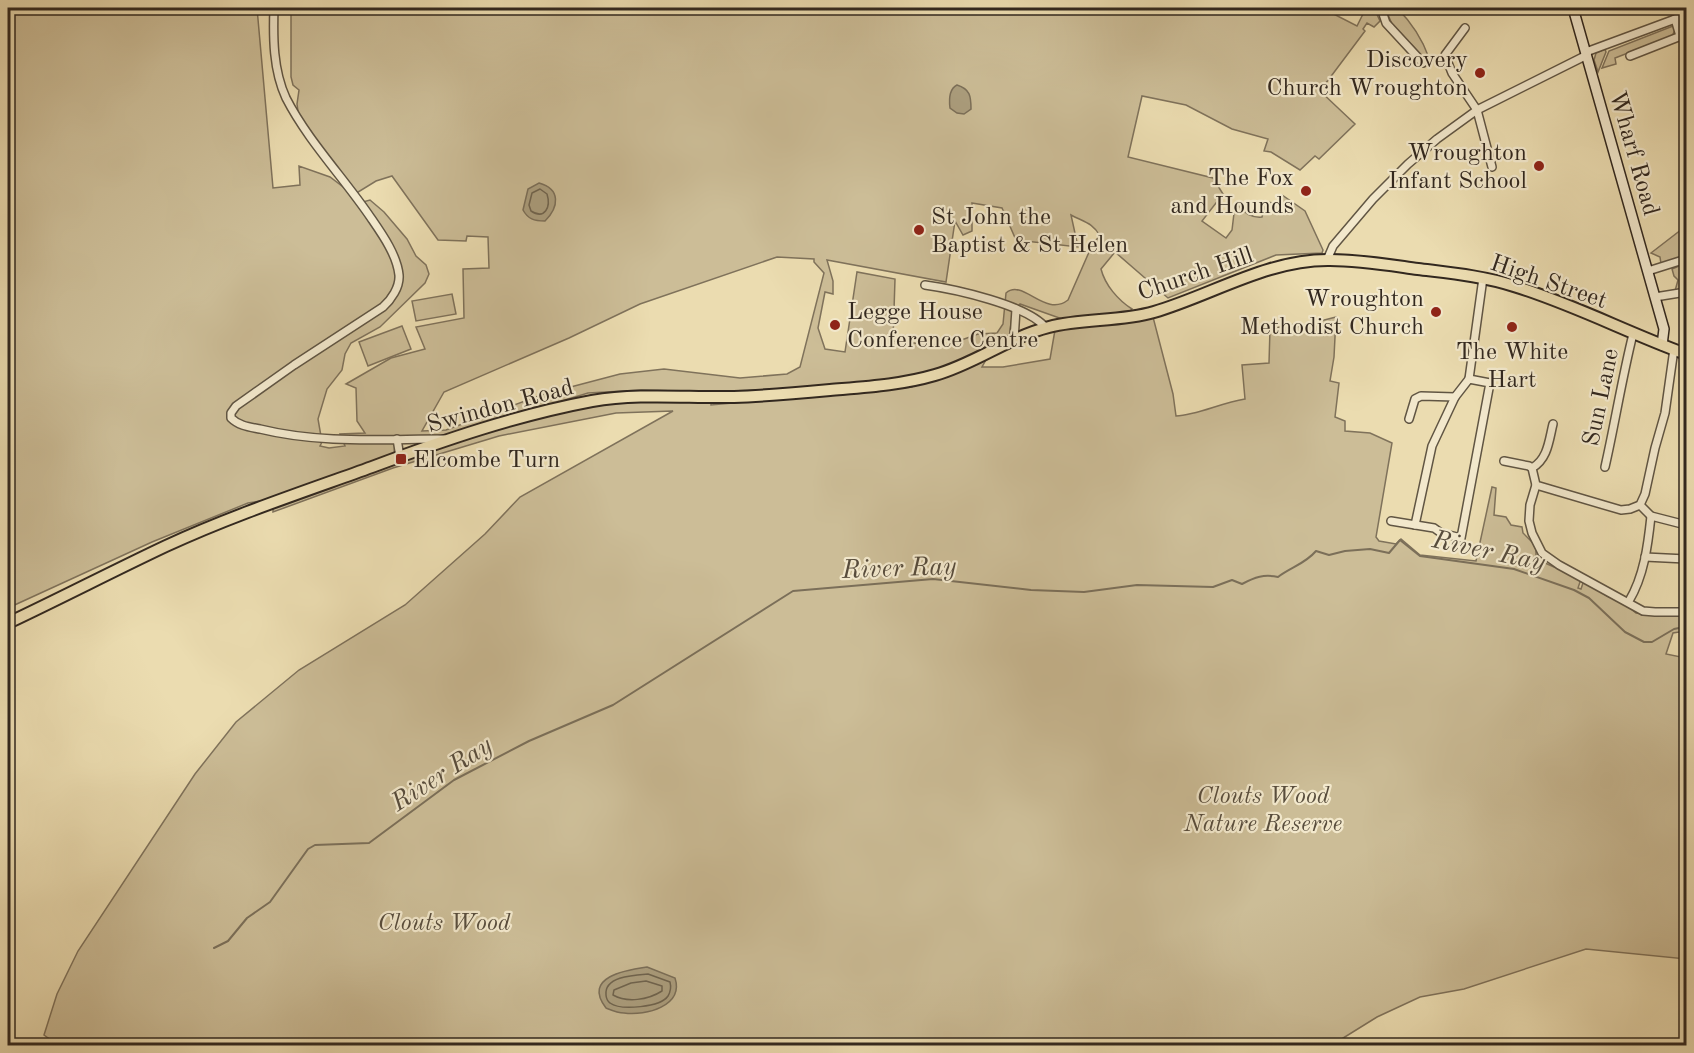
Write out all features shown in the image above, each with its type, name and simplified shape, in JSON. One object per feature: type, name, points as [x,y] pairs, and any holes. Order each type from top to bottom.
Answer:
[{"type":"main road","name":"Wharf Road","points":[[1573,8],[1665,331],[1662,345]]},
{"type":"main road","name":"High Street","points":[[1324,260],[1387,265],[1483,278],[1512,285],[1686,354]]},
{"type":"main road","name":"Church Hill","points":[[1029,333],[1046,328],[1142,315],[1277,267],[1324,260]]},
{"type":"main road","name":"Swindon Road","points":[[8,623],[198,532],[449,439],[550,411],[605,400],[781,395],[892,384],[938,374],[1029,333]]},
{"type":"street","points":[[274,8],[273,33],[277,72],[286,97],[298,119],[380,231],[392,253],[399,279],[392,296],[383,307],[236,406],[231,413],[231,418],[239,424],[257,429],[316,439],[449,439]]},
{"type":"street","points":[[1381,8],[1386,23],[1423,63]]},
{"type":"street","points":[[1324,260],[1373,199],[1408,164],[1478,110],[1586,54],[1686,15]]},
{"type":"street","points":[[1630,56],[1683,35],[1675,19]]},
{"type":"street","points":[[1465,28],[1445,55],[1452,74],[1478,110],[1492,167]]},
{"type":"street","points":[[1648,271],[1686,259]]},
{"type":"street","points":[[1415,525],[1432,446],[1455,397],[1469,379],[1483,278]]},
{"type":"street","points":[[925,285],[967,293],[1016,309],[1039,320],[1046,328]]},
{"type":"street","points":[[1655,297],[1686,292]]},
{"type":"street","points":[[1014,340],[1016,309]]},
{"type":"street","name":"Sun Lane","points":[[1605,467],[1615,423],[1617,401],[1633,334]]},
{"type":"street","points":[[1536,485],[1621,510],[1640,505],[1645,494],[1653,454],[1665,413],[1674,349]]},
{"type":"street","points":[[1391,520],[1434,528],[1441,533],[1461,538],[1490,383],[1469,379]]},
{"type":"street","points":[[1409,419],[1415,399],[1421,396],[1455,397]]},
{"type":"street","points":[[1504,461],[1532,468],[1540,464],[1553,424]]},
{"type":"street","points":[[397,439],[400,456]]},
{"type":"street","points":[[1532,468],[1536,485],[1530,504],[1529,521],[1542,553],[1558,565],[1584,577],[1611,594],[1629,601],[1638,608],[1648,612],[1686,612]]},
{"type":"street","points":[[1640,505],[1651,516],[1686,525]]},
{"type":"street","points":[[1629,601],[1639,579],[1645,557],[1651,516]]},
{"type":"street","points":[[1645,557],[1686,559]]},
{"type":"green space","points":[[8,8],[257,8],[273,188],[300,185],[299,166],[330,177],[363,202],[370,200],[384,212],[407,239],[416,256],[426,265],[429,274],[425,283],[380,327],[351,343],[345,354],[342,370],[327,389],[318,419],[322,442],[320,446],[329,448],[345,446],[340,434],[365,433],[357,421],[356,388],[346,384],[391,358],[425,349],[416,327],[464,318],[463,269],[489,268],[488,237],[467,236],[466,241],[438,240],[392,176],[376,181],[355,194],[299,119],[297,104],[299,90],[293,85],[291,77],[291,8],[1322,8],[1357,26],[1366,8],[1374,8],[1380,21],[1374,27],[1367,23],[1363,29],[1365,31],[1320,91],[1355,124],[1319,159],[1315,156],[1300,170],[1271,152],[1264,151],[1268,139],[1232,129],[1186,105],[1142,96],[1128,157],[1213,178],[1223,194],[1202,221],[1226,238],[1232,230],[1235,205],[1252,216],[1262,217],[1265,205],[1269,202],[1275,204],[1282,195],[1305,211],[1323,250],[1322,253],[1276,255],[1168,298],[1115,252],[1101,269],[1113,292],[1132,309],[1128,313],[1065,320],[1020,304],[1012,316],[1009,338],[987,358],[982,367],[1003,367],[1050,359],[1055,330],[1153,317],[1173,394],[1176,416],[1184,415],[1245,399],[1242,365],[1269,363],[1270,329],[1295,324],[1297,327],[1336,317],[1330,381],[1339,383],[1335,417],[1345,421],[1345,431],[1370,433],[1392,443],[1376,537],[1379,541],[1396,544],[1401,539],[1420,555],[1476,561],[1492,487],[1496,488],[1494,515],[1506,517],[1511,525],[1522,527],[1523,533],[1536,546],[1536,559],[1581,579],[1578,588],[1581,589],[1584,580],[1607,596],[1624,603],[1636,613],[1686,615],[1686,634],[1673,633],[1666,654],[1686,658],[1686,959],[1586,949],[1464,989],[1420,997],[1377,1017],[1332,1045],[58,1045],[44,1035],[57,994],[78,951],[195,774],[236,722],[299,670],[405,605],[485,534],[520,497],[673,411],[616,413],[499,436],[393,468],[273,512],[273,507],[431,450],[557,412],[621,403],[711,402],[711,405],[912,387],[913,376],[833,386],[712,392],[642,390],[588,393],[428,442],[395,443],[394,455],[273,499],[248,503],[152,542],[8,608]],"holes":[[[972,203],[1002,208],[1016,240],[1078,247],[1071,215],[1094,228],[1100,236],[1093,243],[1068,300],[1059,304],[1051,304],[1020,290],[1013,290],[1006,293],[1003,324],[997,333],[978,334],[945,346],[893,341],[895,279],[857,272],[845,352],[825,349],[818,328],[825,292],[833,294],[833,281],[827,260],[946,282],[955,221],[963,235],[972,231]],[[777,257],[814,259],[824,273],[800,367],[787,374],[740,378],[664,369],[620,374],[544,394],[446,430],[422,431],[444,392],[569,338],[640,304]]]},
{"type":"green space","points":[[1385,8],[1397,8],[1412,25],[1429,58],[1425,59],[1392,24]]},
{"type":"green space","points":[[1673,26],[1675,30],[1672,36],[1615,58],[1616,64],[1602,68],[1609,51]]},
{"type":"green space","points":[[1605,49],[1606,52],[1598,72],[1594,60],[1596,53]]},
{"type":"green space","points":[[1686,226],[1686,256],[1661,264],[1660,257],[1651,253]]},
{"type":"green space","points":[[1686,263],[1686,290],[1675,291],[1678,280],[1672,269]]},
{"type":"green space","points":[[452,294],[456,314],[416,321],[412,301]]},
{"type":"green space","points":[[402,326],[411,349],[368,366],[359,342]]},
{"type":"water","points":[[957,85],[965,89],[970,97],[971,109],[964,114],[957,113],[950,108],[951,92]]},
{"type":"water","points":[[539,183],[551,190],[556,199],[550,216],[545,221],[532,219],[523,210],[528,189]]},
{"type":"water","points":[[647,967],[675,978],[674,996],[669,1002],[652,1011],[633,1014],[606,1008],[600,997],[599,989],[603,982],[618,973]]},
{"type":"waterway","name":"River Ray","points":[[214,948],[228,941],[247,918],[270,902],[308,849],[315,845],[369,843],[454,780],[529,741],[613,705],[793,591],[933,579],[1031,590],[1084,592],[1137,585],[1213,587],[1232,580],[1242,584],[1260,577],[1278,577],[1316,551],[1329,555],[1370,549],[1389,553],[1400,540],[1420,556],[1514,569],[1574,590],[1589,598],[1625,632],[1644,642],[1652,642],[1674,629],[1679,628],[1686,632]]},
{"type":"place","name":"Discovery Church Wroughton","points":[[1480,73]]},
{"type":"place","name":"Wroughton Infant School","points":[[1539,166]]},
{"type":"place","name":"The Fox and Hounds","points":[[1306,191]]},
{"type":"place","name":"St John the Baptist & St Helen","points":[[919,230]]},
{"type":"place","name":"Wroughton Methodist Church","points":[[1436,312]]},
{"type":"place","name":"Legge House Conference Centre","points":[[835,325]]},
{"type":"place","name":"The White Hart","points":[[1512,327]]},
{"type":"place","name":"Elcombe Turn","points":[[401,459]]},
{"type":"park label","name":"Clouts Wood Nature Reserve","points":[[1263,809]]},
{"type":"park label","name":"Clouts Wood","points":[[444,922]]}]
